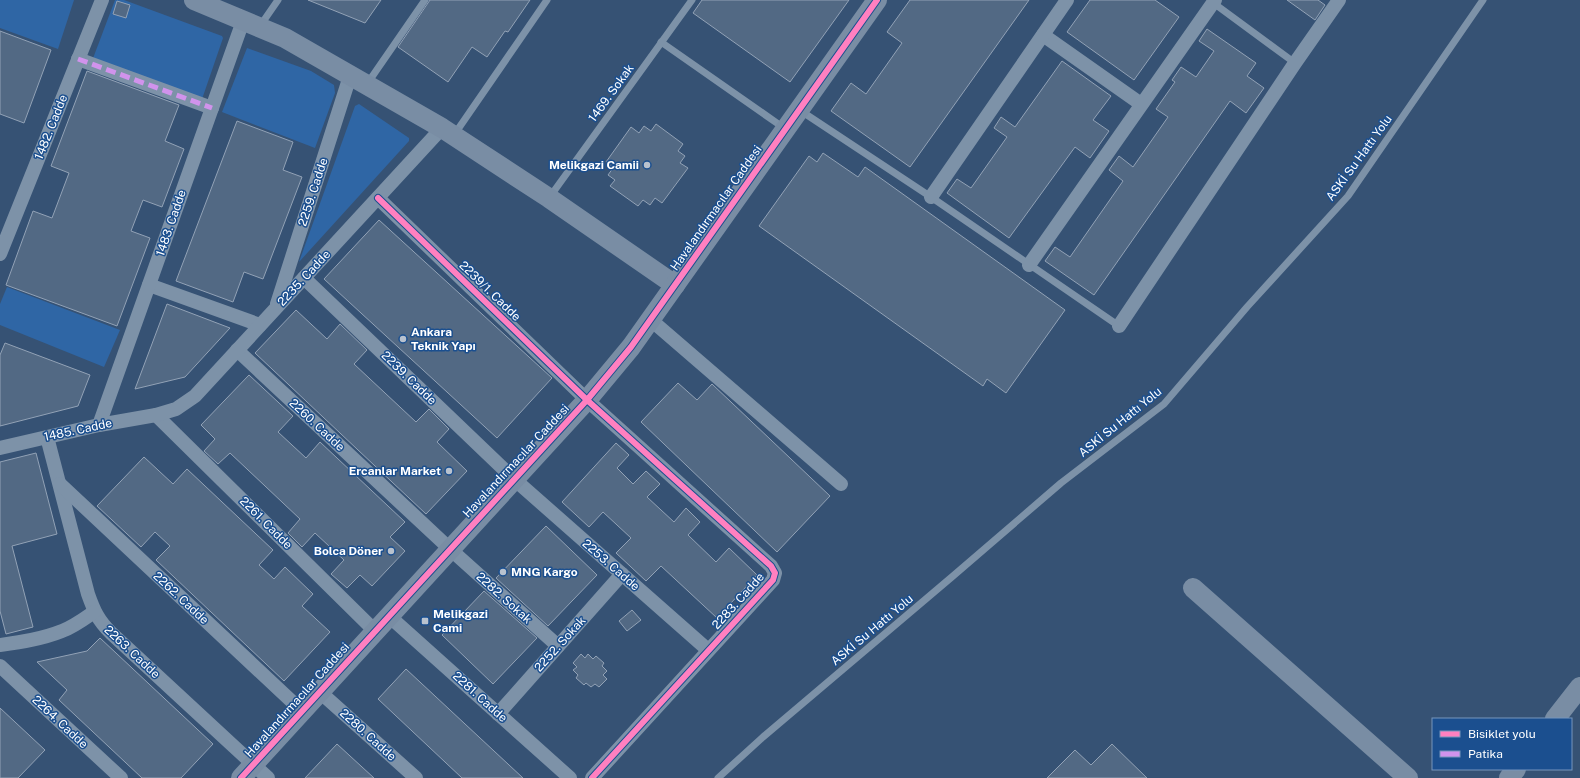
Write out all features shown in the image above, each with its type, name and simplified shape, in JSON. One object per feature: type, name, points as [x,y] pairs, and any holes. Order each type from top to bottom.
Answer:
[{"type":"street","name":"1482. Cadde","points":[[0,254],[102,0]]},
{"type":"street","points":[[194,0],[285,38],[448,132],[549,198],[675,285]]},
{"type":"street","name":"Havalandırmacılar Caddesi","points":[[247,771],[587,400],[651,320],[877,0]]},
{"type":"street","points":[[931,197],[1067,0]]},
{"type":"street","points":[[1119,326],[1295,63],[1339,0]]},
{"type":"street","points":[[1029,265],[1212,1]]},
{"type":"street","name":"1483. Cadde","points":[[99,425],[212,108],[251,24]]},
{"type":"street","points":[[1043,36],[1141,104]]},
{"type":"street","points":[[78,59],[212,108]]},
{"type":"street","name":"2259. Cadde","points":[[275,309],[358,80]]},
{"type":"street","name":"2235. Cadde","points":[[156,415],[176,409],[195,396],[378,198],[448,132]]},
{"type":"street","name":"2239/1. Cadde","points":[[378,198],[587,400]]},
{"type":"street","name":"2239. Cadde","points":[[304,278],[514,479]]},
{"type":"street","points":[[149,285],[260,325]]},
{"type":"street","points":[[651,320],[841,484]]},
{"type":"street","name":"2260. Cadde","points":[[237,350],[450,549]]},
{"type":"street","name":"2283. Cadde","points":[[587,400],[774,569],[775,573],[773,580],[592,778]]},
{"type":"street","name":"1485. Cadde","points":[[0,448],[99,425],[156,415]]},
{"type":"street","name":"2261. Cadde","points":[[156,415],[376,631]]},
{"type":"street","name":"2263. Cadde","points":[[47,437],[88,594],[94,612],[100,622],[247,771],[268,778]]},
{"type":"street","name":"2253. Cadde","points":[[514,479],[708,650]]},
{"type":"street","name":"2262. Cadde","points":[[59,484],[302,711]]},
{"type":"street","name":"2282. Sokak","points":[[450,549],[558,646]]},
{"type":"street","name":"2252. Sokak","points":[[498,714],[622,574]]},
{"type":"street","points":[[1193,588],[1408,778]]},
{"type":"street","points":[[0,645],[36,639],[62,631],[77,624],[94,612]]},
{"type":"street","name":"2281. Cadde","points":[[389,616],[570,778]]},
{"type":"street","name":"2264. Cadde","points":[[0,666],[121,778]]},
{"type":"street","points":[[1556,718],[1580,687]]},
{"type":"street","name":"2280. Cadde","points":[[320,692],[416,778]]},
{"type":"street","points":[[1508,778],[1515,770]]},
{"type":"lane","points":[[251,24],[278,0]]},
{"type":"lane","points":[[358,80],[426,0]]},
{"type":"lane","points":[[448,132],[547,0]]},
{"type":"lane","name":"1469. Sokak","points":[[549,198],[692,0]]},
{"type":"lane","name":"ASKİ Su Hattı Yolu","points":[[718,778],[763,737],[1060,483],[1164,404],[1247,307],[1348,196],[1483,0]]},
{"type":"lane","points":[[1212,1],[1295,63]]},
{"type":"lane","points":[[661,42],[786,129]]},
{"type":"lane","points":[[800,110],[931,197],[1119,326]]},
{"type":"shaded area","points":[[0,0],[74,0],[58,49],[0,28]]},
{"type":"shaded area","points":[[115,0],[124,0],[222,36],[223,38],[201,102],[92,61]]},
{"type":"shaded area","points":[[247,48],[311,71],[334,85],[335,93],[315,148],[222,112]]},
{"type":"shaded area","points":[[359,104],[409,138],[409,141],[299,262],[355,106]]},
{"type":"shaded area","points":[[7,287],[120,330],[104,367],[0,325],[0,304]]},
{"type":"building","points":[[308,0],[381,0],[365,23]]},
{"type":"building","points":[[430,0],[530,0],[508,32],[505,31],[487,57],[472,47],[448,82],[398,47]]},
{"type":"building","points":[[702,0],[849,0],[790,82],[693,13]]},
{"type":"building","points":[[910,0],[1029,0],[910,167],[831,111],[851,83],[866,94],[902,43],[887,32]]},
{"type":"building","points":[[1090,0],[1155,0],[1179,17],[1134,80],[1067,32]]},
{"type":"building","points":[[1287,0],[1318,0],[1325,5],[1315,20]]},
{"type":"building","points":[[117,1],[130,5],[126,18],[113,14]]},
{"type":"building","points":[[1207,29],[1256,63],[1247,76],[1264,88],[1246,113],[1230,101],[1094,295],[1045,261],[1055,247],[1070,257],[1123,181],[1109,170],[1119,156],[1133,167],[1168,117],[1156,109],[1175,82],[1172,80],[1181,67],[1196,77],[1214,51],[1199,41]]},
{"type":"building","points":[[0,31],[51,50],[24,123],[0,114]]},
{"type":"building","points":[[1062,61],[1111,96],[1093,120],[1109,131],[1090,158],[1075,147],[1009,238],[947,193],[957,179],[971,188],[1007,137],[994,128],[1001,117],[1015,127]]},
{"type":"building","points":[[87,71],[179,105],[165,141],[184,149],[162,207],[143,200],[131,231],[150,238],[117,326],[6,285],[33,211],[52,218],[69,173],[51,166]]},
{"type":"building","points":[[237,121],[293,142],[283,170],[302,177],[263,279],[244,272],[233,302],[176,281]]},
{"type":"building","name":"Melikgazi Camii","points":[[656,124],[683,144],[678,151],[685,156],[680,163],[688,168],[662,203],[655,198],[650,205],[643,200],[638,206],[610,186],[615,180],[608,175],[613,168],[606,162],[631,127],[639,133],[644,126],[651,131]]},
{"type":"building","points":[[823,153],[858,177],[865,167],[1065,310],[1006,393],[987,379],[983,386],[759,226],[809,156],[817,162]]},
{"type":"building","points":[[379,220],[552,378],[497,438],[324,279]]},
{"type":"building","points":[[167,304],[230,328],[185,377],[135,389]]},
{"type":"building","points":[[296,310],[327,339],[340,324],[367,350],[354,364],[416,422],[429,409],[449,429],[437,442],[467,471],[426,514],[255,353]]},
{"type":"building","points":[[5,343],[90,375],[78,406],[0,426],[0,355]]},
{"type":"building","points":[[249,375],[293,416],[278,432],[306,458],[320,442],[405,522],[390,537],[405,551],[372,586],[360,575],[347,588],[331,574],[344,560],[315,533],[302,547],[288,533],[300,519],[230,453],[218,464],[204,451],[215,439],[201,425]]},
{"type":"building","points":[[678,383],[697,400],[712,384],[830,496],[777,552],[641,422]]},
{"type":"building","points":[[616,443],[629,455],[617,468],[633,484],[646,471],[660,484],[647,497],[674,522],[686,508],[700,522],[688,535],[716,562],[729,548],[757,575],[717,618],[661,566],[646,581],[616,553],[631,538],[603,512],[589,527],[562,502]]},
{"type":"building","points":[[36,453],[57,534],[12,546],[33,627],[6,634],[0,611],[0,462]]},
{"type":"building","points":[[144,457],[173,484],[187,469],[273,550],[259,565],[274,579],[285,567],[313,594],[302,606],[330,632],[284,681],[156,560],[170,546],[155,532],[141,547],[97,506]]},
{"type":"building","points":[[546,526],[597,575],[548,626],[496,578]]},
{"type":"building","points":[[484,591],[537,638],[493,684],[442,635]]},
{"type":"building","points":[[632,610],[641,620],[627,631],[619,621]]},
{"type":"building","points":[[100,638],[213,744],[181,778],[142,778],[59,700],[67,690],[37,662],[87,651]]},
{"type":"building","points":[[581,654],[585,658],[588,654],[593,659],[596,656],[604,663],[602,666],[607,671],[603,675],[607,679],[599,687],[595,684],[591,687],[586,683],[584,685],[576,678],[578,675],[573,670],[577,667],[573,663]]},
{"type":"building","points":[[406,669],[523,778],[462,778],[378,699]]},
{"type":"building","points":[[0,708],[45,750],[18,778],[0,778]]},
{"type":"building","points":[[337,744],[374,778],[305,778]]},
{"type":"building","points":[[1112,744],[1147,778],[1047,778],[1075,750],[1091,765]]},
{"type":"marked path","points":[[78,59],[212,108]]},
{"type":"cycle path","points":[[241,778],[587,400],[631,347],[877,0]]},
{"type":"cycle path","points":[[378,198],[587,400],[771,566],[775,573],[773,580],[592,778]]},
{"type":"place","name":"Melikgazi Camii","points":[[647,165]]},
{"type":"place","name":"Ankara Teknik Yapı","points":[[403,339]]},
{"type":"place","name":"Ercanlar Market","points":[[449,471]]},
{"type":"place","name":"Bolca Döner","points":[[391,551]]},
{"type":"place","name":"MNG Kargo","points":[[503,572]]},
{"type":"place","name":"Melikgazi Cami","points":[[425,621]]}]
